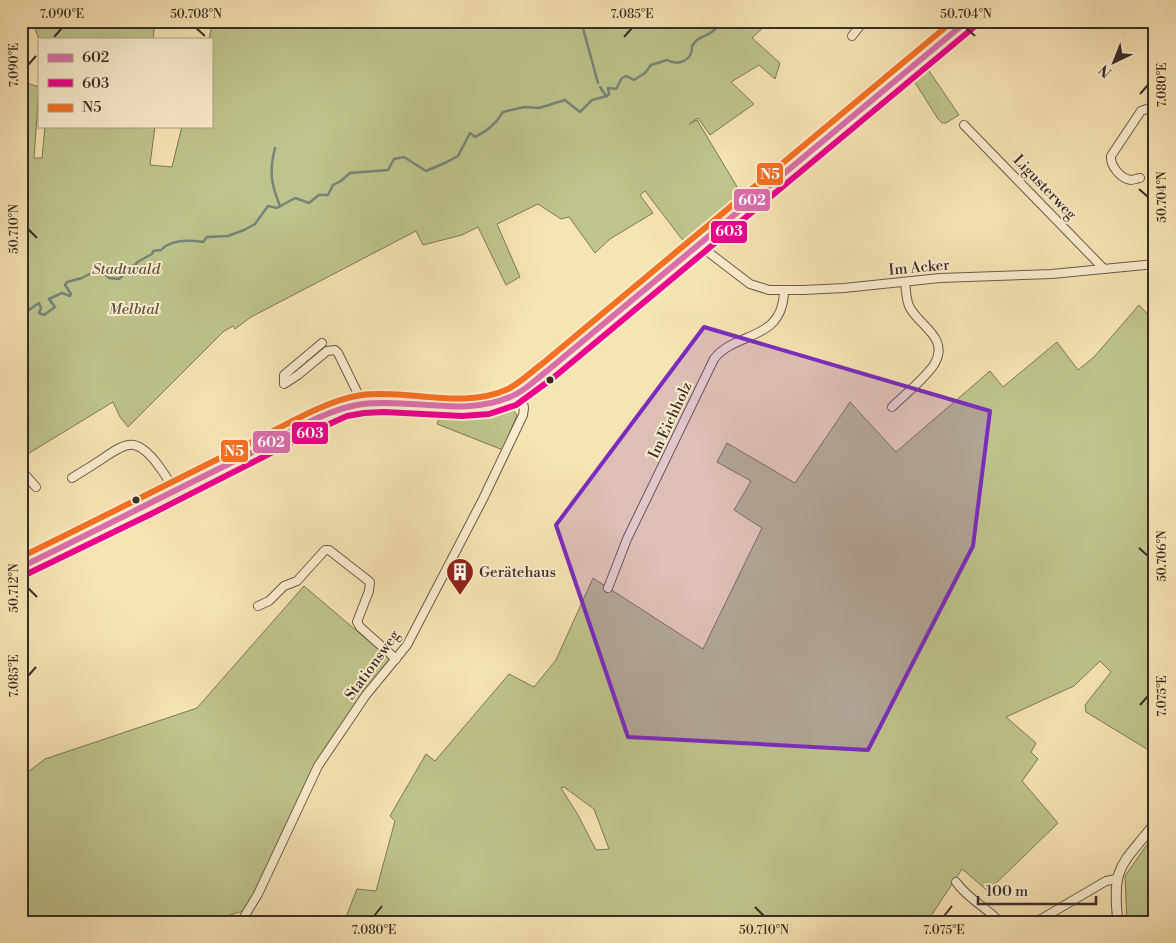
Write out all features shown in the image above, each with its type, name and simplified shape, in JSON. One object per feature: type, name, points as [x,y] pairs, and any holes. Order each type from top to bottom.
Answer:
[{"type":"street","points":[[852,36],[859,28],[861,21]]},
{"type":"street","points":[[21,567],[329,414],[363,404],[384,402],[477,407],[492,404],[521,391],[548,372],[966,21]]},
{"type":"street","points":[[1140,178],[1129,179],[1119,173],[1111,163],[1111,156],[1141,111],[1155,106]]},
{"type":"street","name":"Ligusterweg","points":[[964,126],[1104,268]]},
{"type":"street","name":"Im Acker","points":[[699,245],[750,284],[759,288],[784,291],[844,288],[940,278],[1052,274],[1155,264]]},
{"type":"street","points":[[892,407],[931,369],[938,354],[938,344],[934,334],[910,309],[905,282]]},
{"type":"street","name":"Im Eichholz","points":[[608,588],[627,539],[714,359],[723,350],[763,332],[769,327],[781,309],[784,291]]},
{"type":"street","points":[[322,343],[284,375],[284,384],[328,351],[335,350],[363,404]]},
{"type":"street","name":"Stationsweg","points":[[241,922],[258,894],[318,766],[366,695],[407,645],[523,415],[524,408],[521,391]]},
{"type":"street","points":[[72,478],[119,447],[130,445],[142,448],[158,466],[174,491]]},
{"type":"street","points":[[21,470],[25,472],[36,487]]},
{"type":"street","points":[[258,606],[269,601],[284,586],[297,582],[325,550],[328,550],[370,582],[370,591],[357,622],[360,627],[396,659]]},
{"type":"street","points":[[1118,922],[1115,898],[1116,879],[1124,859],[1155,823]]},
{"type":"street","points":[[1036,922],[1106,881],[1116,879]]},
{"type":"street","points":[[956,882],[971,900],[985,908],[1000,922]]},
{"type":"highlighted area","points":[[704,327],[990,411],[973,546],[868,750],[628,737],[556,525]]},
{"type":"green space","points":[[32,21],[155,21],[153,38],[39,38]]},
{"type":"green space","name":"Stadtwald","points":[[213,21],[770,21],[752,38],[780,63],[775,79],[759,65],[731,82],[754,104],[710,135],[698,118],[689,124],[697,120],[742,195],[685,243],[645,191],[640,195],[653,213],[610,239],[595,253],[569,217],[561,219],[538,204],[497,224],[520,277],[506,285],[478,227],[462,235],[423,245],[416,231],[251,317],[235,329],[233,326],[224,331],[128,427],[120,417],[113,402],[21,458],[21,81],[38,87],[34,158],[42,158],[45,128],[155,128],[150,165],[172,167],[182,128],[212,128],[212,38],[209,38]]},
{"type":"green space","points":[[925,65],[959,115],[946,123],[942,123],[938,119],[911,76]]},
{"type":"green space","points":[[1139,305],[1155,322],[1155,754],[1086,712],[1085,705],[1111,672],[1100,661],[1074,686],[1006,717],[1036,743],[1031,752],[1038,759],[1022,781],[1058,823],[988,891],[962,869],[927,922],[344,922],[357,889],[376,891],[395,821],[390,816],[426,754],[435,761],[509,674],[534,687],[556,660],[593,578],[703,649],[762,528],[734,510],[751,481],[717,462],[727,443],[795,483],[850,402],[896,452],[990,371],[1003,387],[1057,342],[1078,370],[1094,357]],"holes":[[[564,787],[594,809],[609,849],[596,850],[578,815],[561,788]]]},
{"type":"green space","points":[[511,407],[517,415],[503,450],[437,424],[444,414],[466,415],[507,410]]},
{"type":"green space","points":[[304,586],[391,660],[361,695],[316,764],[246,910],[208,922],[21,922],[21,777],[45,759],[197,708]]},
{"type":"green space","points":[[1155,833],[1155,922],[1127,922],[1125,876]]},
{"type":"waterway","points":[[581,21],[598,83]]},
{"type":"waterway","points":[[21,308],[29,310],[39,303],[41,308],[39,313],[44,315],[55,307],[49,299],[62,293],[70,296],[71,294],[65,285],[67,282],[82,278],[97,270],[109,278],[119,279],[139,261],[152,254],[153,251],[161,250],[175,242],[203,242],[207,237],[228,236],[244,230],[255,224],[268,206],[277,208],[295,198],[309,203],[319,195],[328,195],[333,185],[350,173],[388,170],[394,159],[404,157],[426,171],[458,156],[470,133],[475,137],[484,132],[494,124],[503,112],[524,107],[539,108],[565,100],[580,112],[592,100],[607,96],[609,94],[608,88],[616,89],[622,78],[626,76],[634,80],[645,73],[651,65],[667,60],[671,62],[684,61],[690,55],[695,42],[711,33],[718,26],[726,24],[727,21]]},
{"type":"waterway","points":[[600,87],[606,96]]},
{"type":"waterway","points":[[275,148],[272,177],[280,206]]},
{"type":"transit line","name":"N5","points":[[21,557],[318,408],[362,395],[398,394],[454,399],[473,398],[491,395],[512,387],[953,21]]},
{"type":"transit line","name":"602","points":[[21,567],[249,454],[305,424],[335,411],[363,404],[381,403],[474,406],[492,403],[520,392],[967,21]]},
{"type":"transit line","name":"603","points":[[25,575],[347,416],[384,412],[462,416],[489,414],[516,405],[553,378],[973,28]]},
{"type":"place","name":"Gerätehaus","points":[[460,596]]},
{"type":"park label","name":"Melbtal","points":[[134,309]]}]
